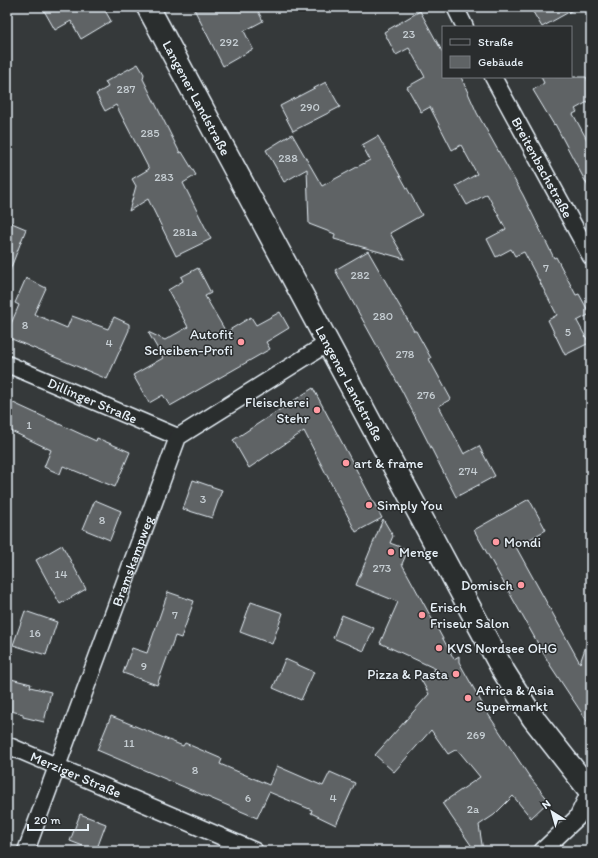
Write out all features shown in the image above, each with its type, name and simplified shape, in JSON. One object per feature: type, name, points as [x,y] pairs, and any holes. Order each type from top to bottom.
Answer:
[{"type":"main road","name":"Langener Landstraße","points":[[148,7],[504,672],[533,718],[591,792]]},
{"type":"street","points":[[454,7],[464,26]]},
{"type":"street","name":"Breitenbachstraße","points":[[494,78],[591,257]]},
{"type":"street","points":[[178,437],[328,343]]},
{"type":"street","name":"Dillinger Straße","points":[[7,364],[178,437]]},
{"type":"street","name":"Bramskampweg","points":[[26,851],[178,437]]},
{"type":"street","name":"Merziger Straße","points":[[7,745],[255,851]]},
{"type":"street","points":[[542,851],[577,818],[591,792]]},
{"type":"building","points":[[42,7],[103,7],[111,21],[81,39],[71,21],[55,30]]},
{"type":"building","points":[[193,7],[256,7],[263,21],[244,31],[253,49],[223,66]]},
{"type":"building","points":[[530,7],[578,7],[544,26],[541,26]]},
{"type":"building","points":[[420,11],[442,51],[442,78],[461,78],[477,113],[523,195],[554,258],[556,257],[576,295],[579,294],[590,314],[577,321],[589,343],[565,355],[548,320],[557,315],[524,252],[515,256],[511,249],[496,257],[487,239],[506,229],[487,194],[467,205],[456,186],[477,174],[461,145],[452,150],[430,107],[421,112],[407,87],[425,77],[409,48],[396,55],[384,32]]},
{"type":"building","points":[[138,64],[144,74],[143,79],[180,153],[182,152],[196,175],[183,183],[211,239],[176,256],[148,199],[129,211],[136,186],[132,179],[149,169],[116,105],[105,111],[96,94],[108,87],[105,82]]},
{"type":"building","points":[[586,77],[591,86],[591,100],[575,109],[577,112],[573,114],[591,147],[591,192],[555,124],[554,125],[533,90],[544,83],[542,78]]},
{"type":"building","points":[[326,82],[340,107],[293,131],[280,106]]},
{"type":"building","points":[[292,134],[322,186],[370,160],[362,145],[378,136],[422,215],[390,233],[405,259],[334,239],[335,234],[309,224],[307,169],[284,182],[266,150]]},
{"type":"building","points":[[7,221],[26,229],[8,275],[7,274]]},
{"type":"building","points":[[368,251],[414,331],[416,331],[431,358],[429,359],[451,399],[439,406],[464,454],[479,446],[495,476],[456,497],[402,391],[335,270]]},
{"type":"building","points":[[198,268],[211,293],[205,296],[226,332],[251,317],[256,325],[280,312],[289,328],[266,342],[270,349],[170,406],[163,395],[149,403],[133,375],[163,358],[148,332],[165,340],[188,327],[168,290],[183,281],[181,277]]},
{"type":"building","points":[[26,278],[46,288],[34,314],[67,328],[72,316],[108,329],[114,317],[129,324],[129,330],[107,379],[7,337],[7,333],[19,305],[15,303]]},
{"type":"building","points":[[313,388],[382,518],[356,532],[304,431],[249,468],[233,440]]},
{"type":"building","points":[[7,400],[96,441],[97,438],[130,452],[115,487],[63,466],[60,474],[44,467],[51,450],[7,429]]},
{"type":"building","points":[[193,480],[222,490],[212,518],[183,509]]},
{"type":"building","points":[[529,499],[546,530],[516,547],[580,663],[588,640],[591,640],[591,727],[550,665],[474,530]]},
{"type":"building","points":[[95,500],[121,511],[110,540],[83,529]]},
{"type":"building","points":[[383,519],[393,536],[390,543],[408,550],[402,564],[454,659],[459,656],[459,662],[488,714],[529,776],[549,801],[531,818],[513,796],[494,815],[479,825],[483,851],[475,851],[442,803],[480,777],[457,749],[448,754],[431,730],[394,772],[375,755],[429,694],[420,678],[436,669],[380,643],[398,602],[356,585]]},
{"type":"building","points":[[62,545],[86,589],[60,604],[36,560]]},
{"type":"building","points":[[168,592],[194,601],[181,638],[175,636],[157,685],[123,673],[132,648],[147,653]]},
{"type":"building","points":[[251,602],[283,613],[272,644],[240,632]]},
{"type":"building","points":[[25,611],[57,622],[46,655],[13,645]]},
{"type":"building","points":[[342,615],[374,628],[364,651],[333,638]]},
{"type":"building","points":[[285,659],[314,672],[301,700],[273,688]]},
{"type":"building","points":[[7,678],[31,684],[30,687],[51,692],[44,722],[23,717],[23,714],[7,710]]},
{"type":"building","points":[[111,716],[183,746],[185,743],[222,759],[220,764],[269,785],[277,766],[323,786],[330,772],[355,783],[336,825],[311,813],[312,810],[269,792],[257,818],[97,750]]},
{"type":"building","points":[[80,814],[106,824],[96,851],[70,841]]},
{"type":"place","name":"Autofit Scheiben-Profi","points":[[241,342]]},
{"type":"place","name":"Fleischerei Stehr","points":[[317,410]]},
{"type":"place","name":"art & frame","points":[[346,463]]},
{"type":"place","name":"Simply You","points":[[369,505]]},
{"type":"place","name":"Mondi","points":[[496,542]]},
{"type":"place","name":"Menge","points":[[391,552]]},
{"type":"place","name":"Domisch","points":[[521,585]]},
{"type":"place","name":"Erisch Friseur Salon","points":[[422,615]]},
{"type":"place","name":"KVS Nordsee OHG","points":[[439,648]]},
{"type":"place","name":"Pizza & Pasta","points":[[456,674]]},
{"type":"place","name":"Africa & Asia Supermarkt","points":[[468,698]]}]
